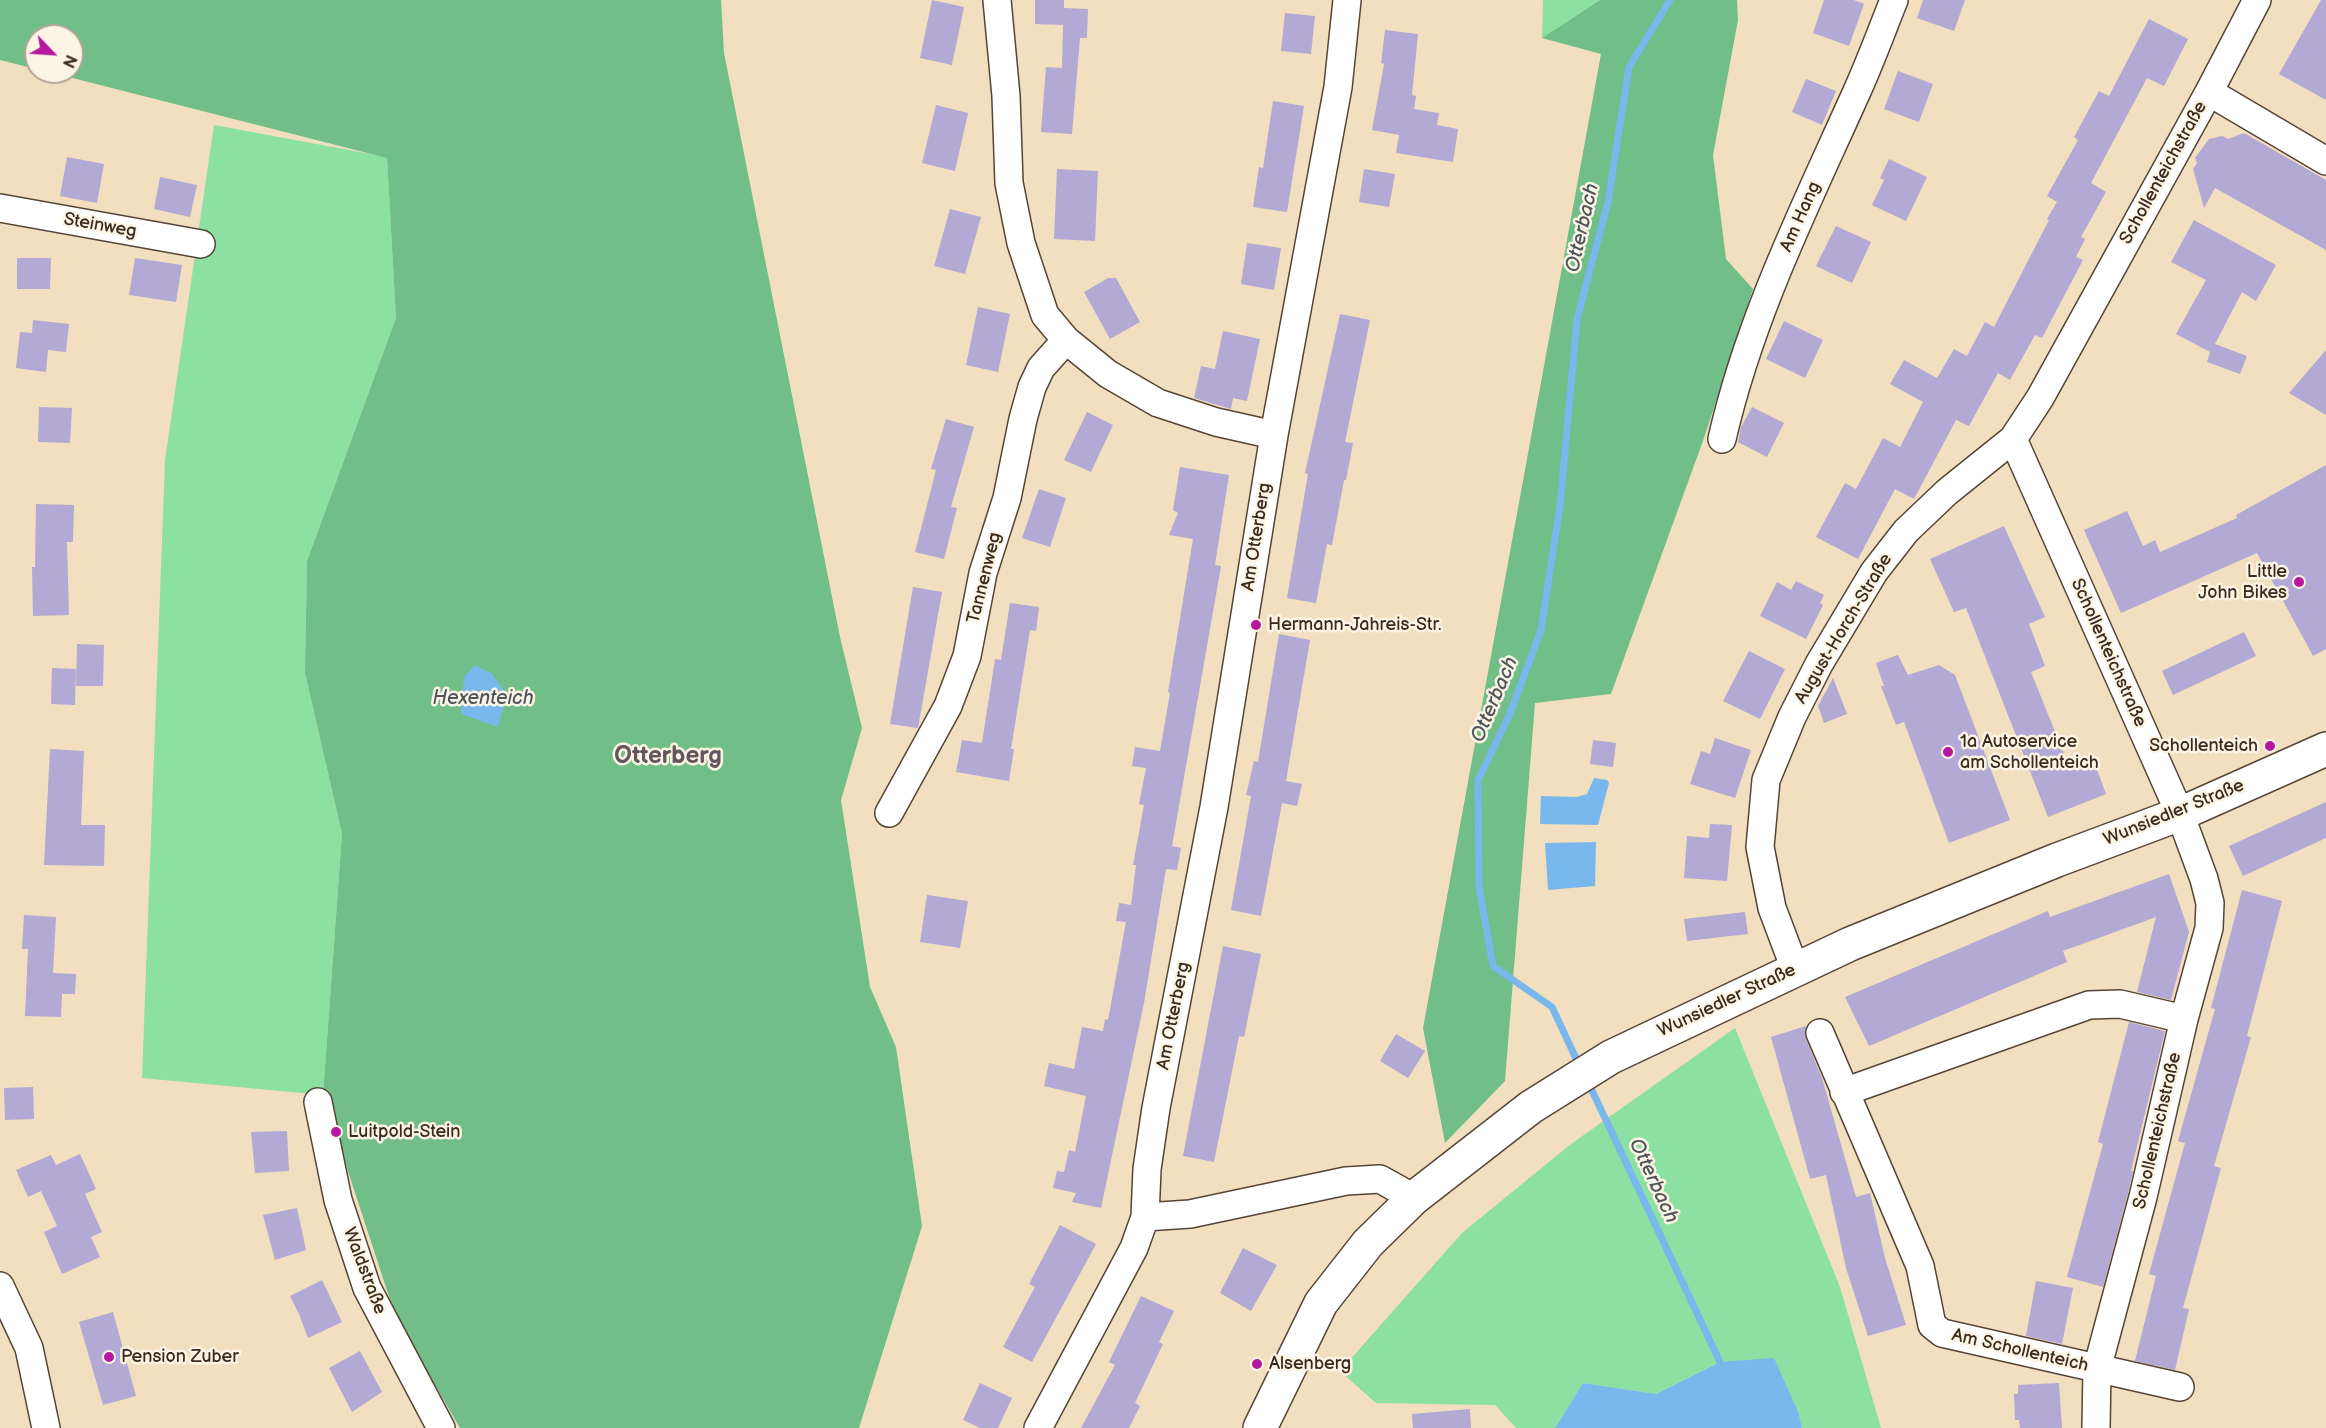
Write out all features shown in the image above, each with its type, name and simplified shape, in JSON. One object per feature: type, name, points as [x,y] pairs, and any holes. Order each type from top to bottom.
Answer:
[{"type":"main road","name":"Wunsiedler Straße","points":[[1260,1428],[1321,1303],[1368,1243],[1414,1198],[1531,1107],[1611,1057],[1795,969],[2057,860],[2180,814],[2326,748]]},
{"type":"street","points":[[997,0],[1006,96],[1009,183],[1021,243],[1045,315],[1066,340],[1108,374],[1158,403],[1216,422],[1274,435]]},
{"type":"street","name":"Am Otterberg","points":[[1038,1428],[1134,1248],[1145,1217],[1147,1169],[1156,1108],[1214,807],[1274,435],[1338,87],[1347,0]]},
{"type":"street","name":"Am Hang","points":[[1722,439],[1732,397],[1769,291],[1860,86],[1894,0]]},
{"type":"street","name":"Schollenteichstraße","points":[[2096,1428],[2097,1369],[2143,1197],[2184,1019],[2209,928],[2210,903],[2204,879],[2180,814],[2013,439],[2040,398],[2258,0]]},
{"type":"street","points":[[2209,92],[2326,161]]},
{"type":"street","name":"Steinweg","points":[[0,208],[201,244]]},
{"type":"street","name":"Tannenweg","points":[[890,813],[948,706],[967,656],[983,573],[1007,498],[1023,418],[1032,387],[1041,368],[1066,340]]},
{"type":"street","name":"August-Horch-Straße","points":[[1795,969],[1772,908],[1760,847],[1766,780],[1792,717],[1819,664],[1874,573],[1906,531],[1947,492],[2013,439]]},
{"type":"street","points":[[1844,1092],[2089,1005],[2120,1004],[2184,1019]]},
{"type":"street","name":"Am Schollenteich","points":[[1820,1033],[1920,1266],[1932,1325],[1941,1332],[2180,1387]]},
{"type":"street","name":"Waldstraße","points":[[318,1102],[338,1200],[367,1288],[441,1428]]},
{"type":"street","points":[[1145,1217],[1190,1214],[1346,1181],[1380,1179],[1414,1198]]},
{"type":"street","points":[[0,1286],[28,1348],[46,1428]]},
{"type":"green space","points":[[0,0],[721,0],[724,53],[840,637],[862,728],[841,800],[870,987],[896,1047],[922,1226],[859,1428],[460,1428],[396,1318],[323,1095],[342,834],[305,673],[307,561],[396,318],[387,158],[84,81],[84,24],[24,24],[24,66],[0,60]]},
{"type":"green space","points":[[1543,0],[1600,0],[1542,38]]},
{"type":"green space","points":[[1600,0],[1737,0],[1738,20],[1713,155],[1726,259],[1753,289],[1704,438],[1611,694],[1535,703],[1505,1081],[1445,1143],[1423,1028],[1601,54],[1542,38]]},
{"type":"green space","points":[[214,125],[387,157],[396,318],[307,561],[305,673],[342,834],[323,1095],[142,1078],[165,460]]},
{"type":"green space","points":[[1735,1028],[1840,1287],[1881,1428],[1802,1428],[1799,1414],[1720,1362],[1656,1394],[1583,1383],[1555,1428],[1516,1428],[1495,1405],[1376,1403],[1340,1371],[1462,1233],[1571,1144]]},
{"type":"water","name":"Hexenteich","points":[[475,665],[492,674],[507,695],[498,727],[461,714],[464,677]]},
{"type":"water","points":[[1594,778],[1607,780],[1609,783],[1598,825],[1540,824],[1541,796],[1577,797],[1587,794]]},
{"type":"water","points":[[1596,842],[1595,886],[1548,890],[1545,843]]},
{"type":"water","points":[[1774,1358],[1799,1414],[1802,1428],[1555,1428],[1583,1383],[1656,1394],[1720,1362]]},
{"type":"building","points":[[932,0],[964,7],[952,65],[920,58]]},
{"type":"building","points":[[1035,0],[1064,0],[1064,8],[1088,9],[1087,38],[1080,38],[1072,134],[1041,132],[1046,67],[1062,68],[1063,25],[1035,24]]},
{"type":"building","points":[[1824,0],[1854,0],[1864,4],[1849,46],[1813,33]]},
{"type":"building","points":[[1923,0],[1965,0],[1954,31],[1917,18]]},
{"type":"building","points":[[2321,0],[2326,0],[2326,100],[2279,74]]},
{"type":"building","points":[[1285,13],[1315,16],[1311,54],[1281,51]]},
{"type":"building","points":[[2149,19],[2188,39],[2164,86],[2147,78],[2091,183],[2106,192],[2081,237],[2085,239],[2076,257],[2083,260],[2042,338],[2035,335],[2010,380],[1998,373],[1969,426],[1956,420],[1914,499],[1895,489],[1858,559],[1816,537],[1845,483],[1856,489],[1883,438],[1900,447],[1923,402],[1890,384],[1904,360],[1937,378],[1954,349],[1967,356],[1985,322],[1994,327],[2057,202],[2047,196],[2078,140],[2074,137],[2099,91],[2109,96]]},
{"type":"building","points":[[1385,30],[1418,34],[1412,95],[1416,96],[1414,109],[1439,113],[1437,125],[1458,129],[1453,162],[1396,153],[1399,135],[1372,130],[1384,64],[1381,63]]},
{"type":"building","points":[[1898,71],[1933,84],[1919,122],[1884,109]]},
{"type":"building","points":[[1806,79],[1836,91],[1822,125],[1792,112]]},
{"type":"building","points":[[1273,101],[1304,106],[1287,212],[1253,207],[1259,167],[1263,168]]},
{"type":"building","points":[[936,105],[968,113],[955,171],[922,163]]},
{"type":"building","points":[[2244,133],[2326,180],[2326,250],[2215,188],[2204,208],[2193,169],[2197,163],[2195,158],[2209,139],[2222,136],[2228,139]]},
{"type":"building","points":[[67,157],[104,164],[97,203],[60,196]]},
{"type":"building","points":[[1889,159],[1927,177],[1906,221],[1872,205],[1884,180],[1880,178]]},
{"type":"building","points":[[1057,169],[1098,171],[1095,241],[1054,239]]},
{"type":"building","points":[[1364,169],[1395,174],[1389,207],[1359,202]]},
{"type":"building","points":[[160,177],[197,185],[190,217],[154,209]]},
{"type":"building","points":[[950,209],[981,217],[965,274],[934,266]]},
{"type":"building","points":[[2194,220],[2276,265],[2256,301],[2242,292],[2215,344],[2247,356],[2240,374],[2207,362],[2210,352],[2176,334],[2206,280],[2171,262]]},
{"type":"building","points":[[1836,226],[1871,242],[1852,283],[1816,266]]},
{"type":"building","points":[[1247,243],[1281,248],[1274,290],[1241,284]]},
{"type":"building","points":[[17,258],[51,258],[50,289],[17,289]]},
{"type":"building","points":[[135,258],[182,265],[176,302],[129,295]]},
{"type":"building","points":[[1108,278],[1116,278],[1140,322],[1110,339],[1084,292]]},
{"type":"building","points":[[978,307],[1010,314],[998,372],[966,365]]},
{"type":"building","points":[[1340,314],[1370,320],[1345,442],[1353,443],[1346,480],[1344,480],[1332,545],[1327,544],[1316,603],[1287,598],[1308,474],[1305,473]]},
{"type":"building","points":[[33,320],[69,324],[66,352],[48,350],[46,372],[16,368],[20,332],[32,333]]},
{"type":"building","points":[[1784,321],[1823,340],[1805,378],[1766,359]]},
{"type":"building","points":[[1223,331],[1260,339],[1247,401],[1233,398],[1231,409],[1194,398],[1201,366],[1215,369]]},
{"type":"building","points":[[2326,350],[2326,415],[2289,393]]},
{"type":"building","points":[[39,407],[72,408],[70,443],[38,442]]},
{"type":"building","points":[[1752,407],[1784,423],[1767,457],[1738,442],[1741,427]]},
{"type":"building","points":[[1087,412],[1113,425],[1091,472],[1064,460]]},
{"type":"building","points":[[946,419],[974,427],[951,507],[957,508],[944,559],[915,552],[936,470],[931,469]]},
{"type":"building","points":[[2326,465],[2326,649],[2313,656],[2257,553],[2121,613],[2084,530],[2127,511],[2143,546],[2155,540],[2160,552],[2237,518],[2236,515]]},
{"type":"building","points":[[1180,467],[1229,475],[1215,565],[1221,566],[1172,846],[1181,848],[1177,870],[1166,869],[1144,1003],[1101,1208],[1072,1202],[1076,1193],[1053,1188],[1057,1171],[1064,1172],[1069,1150],[1075,1152],[1086,1096],[1044,1086],[1049,1063],[1074,1069],[1082,1027],[1103,1031],[1105,1019],[1108,1020],[1126,922],[1116,921],[1119,903],[1131,905],[1136,865],[1133,865],[1144,805],[1139,804],[1146,768],[1132,766],[1135,747],[1160,751],[1193,539],[1169,535],[1178,513],[1173,510]]},
{"type":"building","points":[[1039,489],[1066,498],[1050,547],[1022,538]]},
{"type":"building","points":[[36,504],[74,505],[73,542],[67,542],[69,615],[33,616],[32,567],[35,567]]},
{"type":"building","points":[[2004,526],[2045,617],[2029,624],[2045,666],[2031,672],[2068,764],[2091,754],[2106,794],[2048,817],[1966,608],[1954,612],[1930,559]]},
{"type":"building","points":[[1796,581],[1824,595],[1820,603],[1823,605],[1806,639],[1760,616],[1777,582],[1791,590]]},
{"type":"building","points":[[913,587],[942,592],[918,728],[890,724]]},
{"type":"building","points":[[1010,603],[1039,607],[1036,631],[1030,630],[1011,749],[1014,749],[1009,781],[956,772],[962,740],[982,743],[995,659],[1001,660]]},
{"type":"building","points":[[2244,632],[2256,656],[2173,695],[2162,671]]},
{"type":"building","points":[[1279,634],[1310,640],[1286,781],[1302,784],[1297,806],[1282,803],[1261,916],[1231,910],[1251,796],[1246,795],[1254,761],[1258,762]]},
{"type":"building","points":[[77,644],[104,645],[103,686],[76,686]]},
{"type":"building","points":[[1749,651],[1785,669],[1760,719],[1723,701]]},
{"type":"building","points":[[1898,655],[1908,675],[1939,665],[1955,675],[2010,820],[1949,843],[1904,722],[1896,725],[1881,686],[1884,686],[1876,663]]},
{"type":"building","points":[[52,668],[76,669],[75,705],[51,704]]},
{"type":"building","points":[[1833,678],[1847,714],[1824,723],[1818,706]]},
{"type":"building","points":[[1715,738],[1751,750],[1735,798],[1690,784],[1701,751],[1710,754]]},
{"type":"building","points":[[1593,740],[1616,743],[1613,767],[1590,764]]},
{"type":"building","points":[[50,749],[84,751],[81,825],[105,825],[104,866],[44,865]]},
{"type":"building","points":[[2326,802],[2326,838],[2243,876],[2229,846]]},
{"type":"building","points":[[1710,824],[1732,825],[1727,881],[1684,878],[1687,836],[1709,838]]},
{"type":"building","points":[[2169,874],[2189,932],[2171,1000],[2137,992],[2156,917],[2063,951],[2067,962],[1869,1046],[1845,997],[2048,911],[2050,917]]},
{"type":"building","points":[[2242,890],[2282,901],[2247,1036],[2251,1037],[2214,1166],[2221,1168],[2183,1308],[2189,1309],[2175,1370],[2135,1361],[2156,1276],[2149,1274],[2185,1143],[2178,1141],[2215,1009],[2211,1008]]},
{"type":"building","points":[[927,895],[968,901],[960,948],[920,942]]},
{"type":"building","points":[[1745,912],[1748,934],[1687,941],[1684,919]]},
{"type":"building","points":[[24,915],[56,917],[53,973],[76,974],[75,994],[62,994],[61,1017],[25,1016],[28,949],[22,949]]},
{"type":"building","points":[[1223,946],[1261,954],[1244,1037],[1239,1036],[1214,1162],[1183,1156]]},
{"type":"building","points":[[2129,1022],[2165,1031],[2131,1171],[2133,1171],[2128,1193],[2103,1287],[2067,1277],[2103,1144],[2098,1142]]},
{"type":"building","points":[[1806,1026],[1806,1039],[1822,1078],[1856,1197],[1870,1193],[1885,1258],[1906,1325],[1868,1336],[1846,1268],[1826,1175],[1810,1179],[1771,1037]]},
{"type":"building","points":[[1396,1034],[1425,1051],[1408,1078],[1380,1061]]},
{"type":"building","points":[[33,1087],[34,1119],[5,1120],[4,1088]]},
{"type":"building","points":[[287,1131],[289,1171],[255,1173],[251,1132]]},
{"type":"building","points":[[80,1154],[96,1189],[85,1194],[102,1232],[91,1237],[100,1257],[62,1274],[44,1232],[57,1226],[41,1191],[28,1197],[16,1170],[51,1155],[56,1165]]},
{"type":"building","points":[[297,1208],[306,1250],[275,1260],[263,1215]]},
{"type":"building","points":[[1060,1225],[1096,1244],[1032,1362],[1003,1347],[1035,1287],[1029,1284]]},
{"type":"building","points":[[1243,1248],[1277,1265],[1251,1311],[1220,1293]]},
{"type":"building","points":[[322,1280],[342,1322],[308,1338],[290,1296]]},
{"type":"building","points":[[2036,1281],[2073,1288],[2062,1344],[2026,1336]]},
{"type":"building","points":[[1141,1296],[1174,1311],[1159,1342],[1163,1344],[1135,1403],[1140,1406],[1129,1428],[1081,1428],[1115,1365],[1109,1362]]},
{"type":"building","points":[[113,1312],[136,1396],[103,1405],[79,1322]]},
{"type":"building","points":[[360,1351],[382,1392],[352,1412],[329,1368]]},
{"type":"building","points":[[980,1383],[1012,1398],[998,1428],[980,1428],[963,1420]]},
{"type":"building","points":[[2059,1383],[2062,1428],[2020,1428],[2019,1420],[2015,1420],[2014,1394],[2018,1394],[2018,1385]]},
{"type":"building","points":[[1470,1409],[1471,1428],[1413,1428],[1412,1414]]},
{"type":"waterway","name":"Otterbach","points":[[1580,1067],[1552,1007],[1493,966],[1479,887],[1478,780],[1509,716],[1541,630],[1560,506],[1577,319],[1608,202],[1629,67],[1670,0]]},
{"type":"waterway","name":"Otterbach","points":[[1588,1082],[1720,1362]]},
{"type":"place","name":"Little John Bikes","points":[[2299,582]]},
{"type":"place","name":"Hermann-Jahreis-Str.","points":[[1256,625]]},
{"type":"place","name":"Schollenteich","points":[[2270,746]]},
{"type":"place","name":"1a Autoservice am Schollenteich","points":[[1948,752]]},
{"type":"place","name":"Luitpold-Stein","points":[[336,1132]]},
{"type":"place","name":"Pension Zuber","points":[[109,1357]]},
{"type":"place","name":"Alsenberg","points":[[1257,1364]]},
{"type":"district","name":"Otterberg","points":[[668,757]]}]
